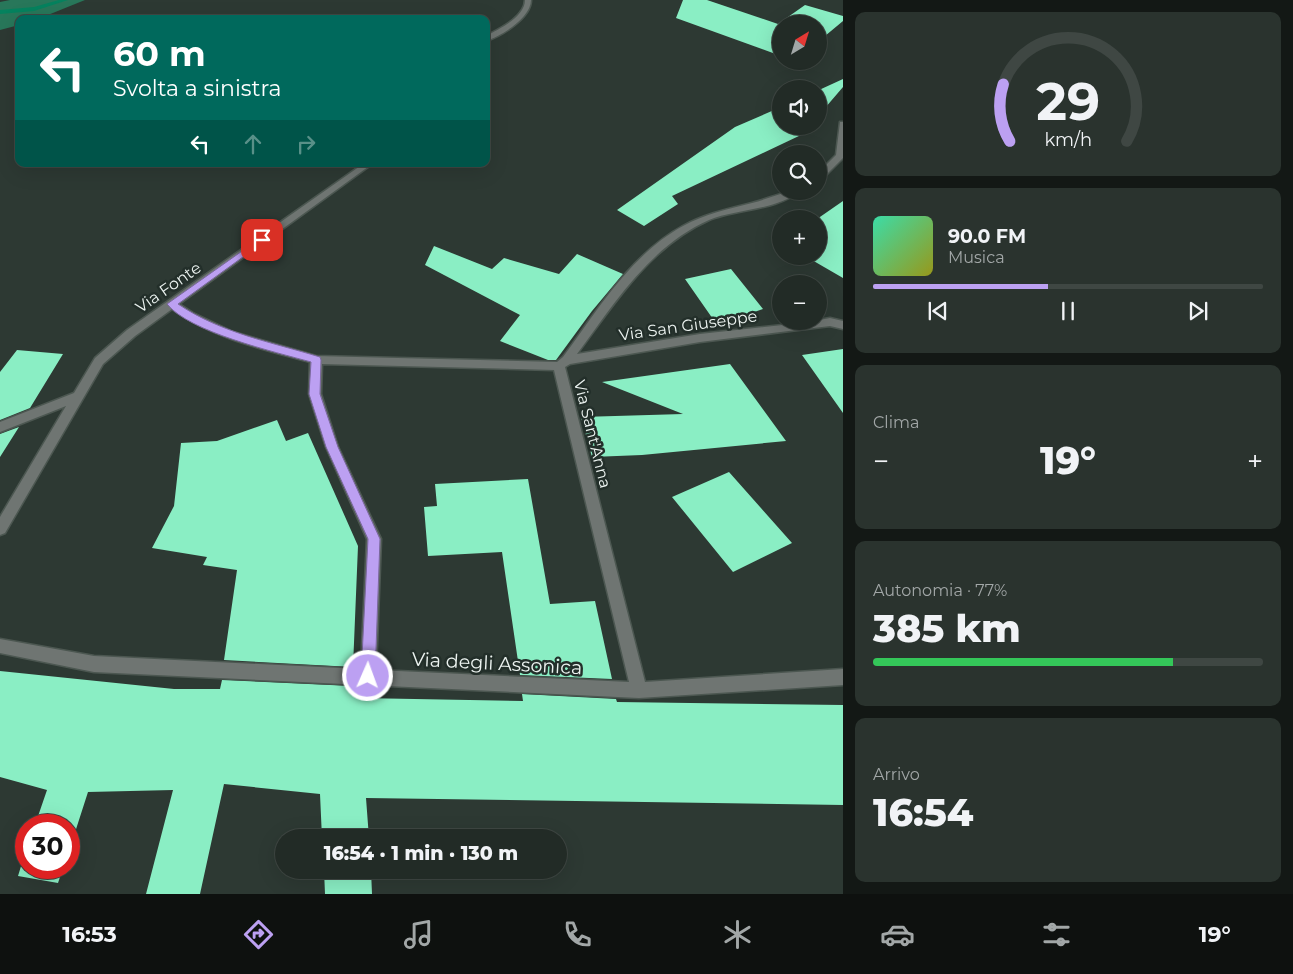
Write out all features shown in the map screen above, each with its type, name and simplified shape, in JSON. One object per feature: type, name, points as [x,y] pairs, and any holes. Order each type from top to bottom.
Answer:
[{"type":"street","points":[[490,37],[512,25],[528,5],[528,0]]},
{"type":"street","points":[[827,169],[840,156],[843,124]]},
{"type":"street","name":"Via Fonte","points":[[0,529],[99,361],[131,333],[364,167]]},
{"type":"street","name":"Via Sant'Anna","points":[[639,690],[563,363],[647,258],[674,235],[707,218],[774,200]]},
{"type":"street","name":"Via San Giuseppe","points":[[172,304],[189,316],[229,335],[316,360],[563,363],[753,331],[830,322],[843,325]]},
{"type":"street","points":[[316,360],[315,394],[332,447],[374,539],[368,676]]},
{"type":"street","points":[[0,427],[77,397]]},
{"type":"street","name":"Via degli Assonica","points":[[0,646],[94,664],[639,690],[843,677]]},
{"type":"green space","points":[[10,0],[85,0],[48,15],[15,15],[15,26],[0,30],[0,2]]},
{"type":"building","points":[[683,0],[707,0],[772,22],[772,53],[676,18]]},
{"type":"building","points":[[805,5],[843,16],[843,21],[828,34],[828,15],[791,15]]},
{"type":"building","points":[[843,79],[843,87],[827,106],[827,86]]},
{"type":"building","points":[[772,111],[772,135],[801,135],[780,145],[772,145],[772,149],[672,196],[678,204],[644,226],[617,210],[735,127]]},
{"type":"building","points":[[843,201],[843,278],[821,265],[827,265],[827,212]]},
{"type":"building","points":[[434,246],[492,269],[504,258],[559,274],[577,254],[623,274],[592,311],[556,360],[548,360],[500,341],[520,315],[425,265]]},
{"type":"building","points":[[731,269],[763,309],[725,322],[715,322],[685,279]]},
{"type":"building","points":[[843,349],[843,413],[802,355]]},
{"type":"building","points":[[17,350],[63,354],[30,408],[0,420],[0,372]]},
{"type":"building","points":[[730,364],[786,441],[642,455],[592,457],[581,417],[683,414],[602,382]]},
{"type":"building","points":[[277,420],[286,441],[308,433],[358,546],[353,667],[224,660],[237,570],[203,565],[207,557],[152,548],[174,506],[181,443],[217,441]]},
{"type":"building","points":[[19,427],[0,457],[0,434]]},
{"type":"building","points":[[729,472],[792,543],[733,572],[672,497]]},
{"type":"building","points":[[528,479],[550,604],[595,601],[612,679],[520,675],[502,552],[428,556],[424,507],[437,506],[435,484]]},
{"type":"building","points":[[0,671],[174,689],[220,689],[222,680],[352,686],[352,689],[360,689],[360,698],[523,701],[522,694],[616,699],[617,702],[843,705],[843,805],[366,798],[368,829],[322,829],[320,794],[224,784],[200,894],[146,894],[173,790],[88,792],[80,817],[80,814],[39,814],[47,790],[0,777]]},
{"type":"building","points":[[35,879],[59,879],[58,883]]},
{"type":"building","points":[[324,879],[371,879],[372,894],[325,894]]},
{"type":"waterway","points":[[0,12],[34,9],[65,0]]},
{"type":"route","points":[[262,240],[172,304],[189,316],[229,335],[316,360],[315,394],[332,447],[374,539],[368,676]]}]
